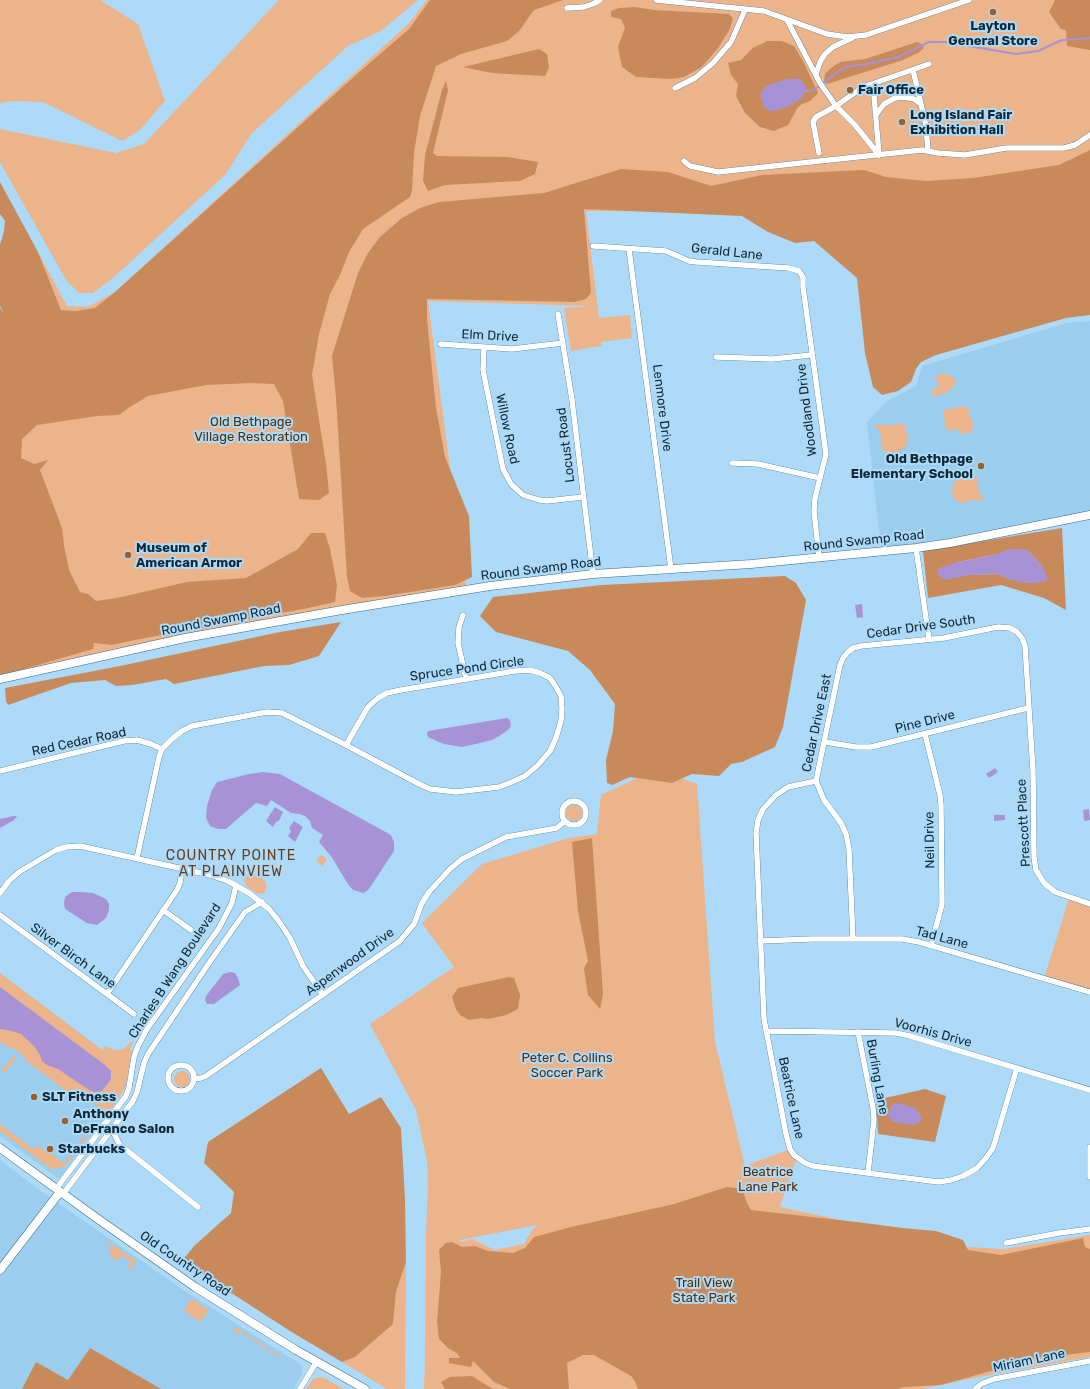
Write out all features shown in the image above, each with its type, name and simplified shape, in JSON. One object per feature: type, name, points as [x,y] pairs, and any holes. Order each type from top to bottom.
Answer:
[{"type":"main road","name":"Round Swamp Road","points":[[0,680],[185,638],[342,610],[490,586],[593,574],[751,564],[916,548],[950,543],[1090,515]]},
{"type":"main road","name":"Old Country Road","points":[[0,1148],[195,1287],[296,1350],[364,1389]]},
{"type":"main road","points":[[0,1270],[60,1192]]},
{"type":"street","points":[[567,8],[584,7],[600,0]]},
{"type":"street","points":[[656,0],[764,12],[827,34],[848,37],[866,35],[969,0]]},
{"type":"street","points":[[675,88],[695,78],[713,63],[731,42],[745,10]]},
{"type":"street","points":[[787,20],[824,89],[836,106],[855,125],[879,155]]},
{"type":"street","points":[[816,74],[820,62],[825,54],[841,43],[857,36]]},
{"type":"street","points":[[819,153],[813,122],[816,117],[836,106],[864,87],[929,64]]},
{"type":"street","points":[[913,70],[926,126],[928,151]]},
{"type":"street","points":[[873,84],[879,155]]},
{"type":"street","points":[[876,115],[884,104],[895,98],[903,97],[921,104]]},
{"type":"street","points":[[684,161],[690,166],[718,172],[922,150],[965,155],[1006,148],[1064,148],[1075,145],[1090,135]]},
{"type":"street","name":"Gerald Lane","points":[[593,246],[666,251],[689,261],[697,262],[789,268]]},
{"type":"street","name":"Lenmore Drive","points":[[629,249],[639,314],[671,569]]},
{"type":"street","name":"Woodland Drive","points":[[789,268],[799,271],[803,277],[802,287],[826,454],[815,498],[814,511],[819,557]]},
{"type":"street","name":"Locust Road","points":[[558,314],[572,400],[593,574]]},
{"type":"street","name":"Elm Drive","points":[[440,344],[484,348],[523,349],[563,343]]},
{"type":"street","name":"Willow Road","points":[[484,348],[483,370],[503,469],[511,484],[524,495],[534,499],[547,501],[584,496]]},
{"type":"street","points":[[716,357],[772,359],[812,355]]},
{"type":"street","points":[[732,463],[758,464],[820,478]]},
{"type":"street","points":[[916,548],[928,639]]},
{"type":"street","points":[[463,616],[459,627],[458,643],[466,679]]},
{"type":"street","name":"Cedar Drive South","points":[[850,650],[861,646],[944,638],[998,627],[1010,628],[1018,634]]},
{"type":"street","name":"Prescott Place","points":[[1018,634],[1022,638],[1025,646],[1033,770],[1034,856],[1036,870],[1044,883],[1055,892],[1090,904]]},
{"type":"street","name":"Cedar Drive East","points":[[850,650],[843,658],[840,665],[816,782],[824,800],[841,823],[846,834],[849,849],[853,939]]},
{"type":"street","name":"Spruce Pond Circle","points":[[137,858],[159,757],[162,750],[173,738],[192,726],[267,712],[282,713],[346,744],[430,789],[456,792],[499,787],[525,776],[538,765],[550,751],[556,738],[561,721],[561,696],[550,678],[530,670],[400,690],[387,693],[378,698],[368,707],[346,744]]},
{"type":"street","name":"Pine Drive","points":[[825,742],[856,747],[871,747],[1028,708]]},
{"type":"street","name":"Neil Drive","points":[[925,734],[940,795],[942,904],[931,946]]},
{"type":"street","name":"Red Cedar Road","points":[[0,771],[137,740],[151,744],[162,750]]},
{"type":"street","name":"Beatrice Lane","points":[[816,782],[788,788],[776,795],[763,809],[758,820],[755,845],[762,1004],[766,1032],[790,1149],[805,1163],[813,1166],[938,1182],[963,1176],[977,1168],[986,1158],[995,1143],[1018,1068]]},
{"type":"street","name":"Aspenwood Drive","points":[[576,802],[583,806],[585,809],[585,816],[582,822],[575,825],[565,822],[562,815],[566,805],[576,802]]},
{"type":"street","name":"Aspenwood Drive","points":[[194,1079],[206,1076],[400,941],[414,924],[422,903],[429,892],[450,869],[462,859],[506,837],[557,828],[565,822]]},
{"type":"street","points":[[0,893],[9,881],[19,872],[56,850],[66,847],[80,846],[215,876],[236,885],[262,902],[278,920],[287,934],[303,966],[323,995]]},
{"type":"street","points":[[107,994],[177,890],[180,883],[182,868]]},
{"type":"street","name":"Charles B Wang Boulevard","points":[[60,1192],[104,1124],[122,1102],[129,1088],[134,1058],[138,1046],[147,1029],[219,928],[232,903],[236,885]]},
{"type":"street","name":"Charles B Wang Boulevard","points":[[60,1192],[112,1130],[128,1108],[137,1092],[144,1063],[148,1054],[245,912],[262,902]]},
{"type":"street","points":[[163,910],[191,930]]},
{"type":"street","name":"Silver Birch Lane","points":[[0,915],[134,1014]]},
{"type":"street","name":"Tad Lane","points":[[760,941],[812,938],[902,939],[919,942],[1090,992]]},
{"type":"street","name":"Voorhis Drive","points":[[766,1032],[888,1032],[910,1036],[1090,1090]]},
{"type":"street","name":"Burling Lane","points":[[858,1032],[874,1120],[868,1173]]},
{"type":"street","name":"Aspenwood Drive","points":[[184,1065],[191,1070],[194,1079],[192,1086],[181,1091],[170,1085],[168,1077],[171,1069],[175,1066],[184,1065]]},
{"type":"street","points":[[104,1124],[112,1130],[120,1145],[198,1207]]},
{"type":"street","points":[[1090,1147],[1090,1177]]},
{"type":"street","points":[[1006,1242],[1090,1229]]},
{"type":"street","points":[[300,1389],[317,1361]]},
{"type":"street","name":"Miriam Lane","points":[[975,1389],[981,1384],[994,1379],[1090,1361]]},
{"type":"shaded area","points":[[787,79],[800,79],[806,87],[803,97],[793,104],[779,110],[769,111],[764,107],[760,95],[766,86]]},
{"type":"shaded area","name":"Old Bethpage Elementary School","points":[[1090,321],[1090,511],[918,544],[881,547],[867,422],[887,401],[916,386],[922,366],[1067,323]]},
{"type":"shaded area","points":[[1010,549],[1023,549],[1029,552],[1043,567],[1048,580],[1036,583],[1027,583],[1012,580],[997,574],[971,575],[945,580],[937,574],[939,568],[958,562],[994,555]]},
{"type":"shaded area","points":[[862,604],[863,617],[857,618],[855,605]]},
{"type":"shaded area","points":[[507,718],[510,720],[511,726],[501,735],[492,740],[462,747],[444,744],[428,737],[427,734],[428,731]]},
{"type":"shaded area","points":[[995,768],[998,772],[989,778],[986,774]]},
{"type":"shaded area","points":[[263,772],[280,774],[391,835],[394,842],[394,851],[369,889],[364,893],[353,890],[331,856],[319,842],[323,835],[312,828],[310,821],[305,816],[291,813],[271,800],[267,806],[256,803],[226,829],[218,829],[210,826],[206,818],[207,806],[212,790],[217,782]]},
{"type":"shaded area","points":[[275,807],[283,812],[279,821],[276,822],[273,827],[266,821]]},
{"type":"shaded area","points":[[1089,809],[1090,820],[1085,821],[1083,810]]},
{"type":"shaded area","points":[[994,815],[1005,815],[1005,820],[994,821]]},
{"type":"shaded area","points":[[17,816],[14,820],[0,828],[0,819]]},
{"type":"shaded area","points":[[294,821],[303,827],[295,842],[288,836],[291,831],[289,828]]},
{"type":"shaded area","points":[[72,892],[93,893],[106,899],[109,904],[109,910],[106,918],[97,925],[87,923],[65,909],[65,897]]},
{"type":"shaded area","points":[[230,972],[235,973],[240,985],[214,1004],[207,1004],[205,1000],[206,996],[223,974]]},
{"type":"shaded area","points":[[0,973],[104,1051],[132,1051],[127,1082],[122,1093],[59,1179],[0,1136]]},
{"type":"shaded area","points":[[0,987],[111,1071],[111,1079],[102,1091],[94,1092],[58,1069],[47,1065],[42,1061],[35,1047],[21,1034],[0,1029]]},
{"type":"shaded area","points":[[898,1103],[915,1108],[922,1117],[919,1123],[912,1125],[893,1122],[888,1115],[889,1111],[892,1105]]},
{"type":"shaded area","points":[[0,1160],[38,1189],[185,1291],[300,1364],[302,1367],[302,1374],[294,1389],[0,1389]]},
{"type":"green space","points":[[0,0],[100,0],[138,24],[165,101],[139,131],[122,141],[43,102],[14,101],[0,103]]},
{"type":"green space","points":[[279,0],[418,0],[381,31],[348,46],[251,134],[226,174],[113,278],[93,293],[79,293],[66,280],[0,162],[0,129],[116,153],[144,144]]},
{"type":"green space","name":"Old Bethpage Village Restoration","points":[[427,0],[1090,0],[1090,172],[802,212],[586,211],[599,318],[630,315],[632,338],[601,342],[602,346],[571,351],[564,308],[591,306],[428,301],[466,588],[162,639],[19,674],[0,629],[0,398],[109,298],[95,308],[89,310],[61,310],[38,252],[67,306],[88,307],[115,292],[409,23]]},
{"type":"green space","points":[[430,0],[563,0],[534,10],[519,31],[507,41],[461,54],[436,66],[420,116],[414,153],[412,191],[410,197],[363,229],[349,252],[340,275],[330,294],[319,334],[312,375],[329,493],[319,500],[299,499],[283,401],[274,384],[251,383],[206,385],[148,396],[119,415],[97,416],[37,425],[22,439],[21,458],[34,464],[48,460],[40,470],[62,528],[69,570],[80,592],[88,594],[96,601],[117,598],[187,582],[246,578],[298,549],[311,533],[325,533],[330,549],[337,585],[335,602],[112,645],[94,643],[93,649],[0,676],[0,308],[4,313],[0,306],[0,245],[5,221],[0,214],[0,182],[38,252],[61,310],[76,311],[95,308],[115,292],[409,29]]},
{"type":"green space","points":[[1055,0],[1090,0],[1090,50],[1067,46],[1066,30],[1061,29],[1049,12]]},
{"type":"green space","points":[[635,7],[654,10],[729,14],[733,18],[730,29],[718,48],[702,67],[684,77],[671,79],[636,77],[622,67],[618,47],[625,28],[621,19],[611,17],[611,11],[619,8]]},
{"type":"green space","points":[[767,41],[782,41],[794,46],[818,93],[810,101],[798,107],[788,125],[774,131],[760,127],[745,113],[736,96],[738,84],[731,75],[728,63],[741,60],[753,48]]},
{"type":"green space","points":[[917,42],[924,48],[918,53],[903,60],[827,84],[824,81],[825,74],[840,62],[865,59]]},
{"type":"green space","points":[[539,49],[547,54],[549,68],[545,76],[492,73],[463,67]]},
{"type":"green space","points":[[446,81],[448,90],[433,153],[437,156],[508,157],[538,162],[535,174],[520,181],[445,185],[428,191],[423,181],[425,155],[442,90]]},
{"type":"green space","points":[[1090,150],[1090,315],[1066,318],[936,355],[921,362],[916,369],[911,382],[898,391],[882,395],[873,387],[865,353],[857,278],[814,241],[795,243],[768,232],[742,216],[584,209],[591,293],[586,299],[574,302],[427,299],[427,319],[436,408],[445,457],[469,516],[472,577],[455,585],[385,596],[362,598],[350,591],[347,577],[332,356],[358,273],[368,253],[380,237],[402,218],[420,208],[439,202],[544,193],[621,169],[668,172],[711,186],[762,175],[864,170],[886,177],[926,181],[973,178],[1059,165]]},
{"type":"green space","points":[[944,373],[955,378],[956,384],[949,392],[934,396],[932,390],[939,386],[935,376]]},
{"type":"green space","points":[[965,406],[968,409],[974,428],[972,428],[972,432],[960,434],[959,430],[946,430],[943,410]]},
{"type":"green space","points":[[881,423],[884,426],[903,423],[907,435],[905,448],[897,452],[887,452],[882,450],[880,431],[876,427]]},
{"type":"green space","points":[[966,475],[977,477],[979,492],[983,497],[981,501],[975,500],[961,503],[953,496],[953,484],[958,478]]},
{"type":"green space","points":[[1062,528],[1066,610],[1044,598],[1001,585],[928,598],[923,551]],"holes":[[[1023,549],[1029,552],[1043,567],[1012,580],[997,574],[971,575],[958,562]]]},
{"type":"green space","points":[[785,576],[796,583],[806,600],[783,727],[775,747],[742,762],[731,764],[719,776],[692,774],[672,783],[630,777],[612,785],[607,783],[606,760],[613,731],[615,704],[590,670],[568,651],[496,632],[480,616],[493,597],[602,585]]},
{"type":"green space","points":[[341,622],[319,656],[289,665],[264,666],[174,684],[166,679],[132,685],[116,686],[105,680],[71,683],[8,705],[6,701],[5,688],[120,666],[280,632]]},
{"type":"green space","points":[[657,769],[697,784],[715,1042],[745,1166],[790,1149],[797,1157],[780,1207],[967,1247],[1004,1249],[1090,1235],[1090,1357],[921,1389],[424,1389],[428,1186],[427,1161],[416,1110],[370,1024],[454,967],[422,923],[482,864],[569,838],[597,834],[601,795]],"holes":[[[537,1225],[531,1231],[524,1244],[495,1250],[472,1239],[460,1242],[460,1240]]]},
{"type":"green space","points":[[574,805],[581,810],[582,813],[577,820],[574,821],[567,816],[566,813],[571,806]]},
{"type":"green space","points":[[592,838],[603,994],[600,1009],[588,995],[584,968],[588,961],[578,911],[572,842]]},
{"type":"green space","points":[[321,855],[327,859],[323,866],[316,861]]},
{"type":"green space","points":[[250,874],[258,875],[265,881],[267,887],[264,893],[258,894],[246,886],[244,880]]},
{"type":"green space","points":[[1069,898],[1090,904],[1090,992],[1044,979]]},
{"type":"green space","points":[[0,973],[102,1050],[105,1046],[115,1050],[120,1050],[125,1048],[134,1039],[130,1050],[132,1051],[125,1088],[108,1114],[97,1114],[100,1108],[82,1095],[78,1099],[73,1097],[24,1059],[25,1057],[10,1046],[8,1048],[0,1042]]},
{"type":"green space","points":[[509,977],[514,978],[520,995],[518,1009],[506,1015],[488,1019],[482,1018],[469,1020],[460,1015],[456,1009],[452,997],[458,988]]},
{"type":"green space","points":[[13,1056],[16,1058],[3,1073],[2,1070]]},
{"type":"green space","points":[[321,1068],[349,1114],[381,1097],[401,1128],[405,1199],[406,1262],[396,1292],[393,1324],[355,1357],[342,1362],[290,1331],[182,1261],[194,1246],[231,1213],[234,1192],[204,1163],[208,1142]]},
{"type":"green space","points":[[182,1071],[188,1073],[190,1079],[188,1085],[182,1087],[176,1085],[174,1079],[176,1073]]},
{"type":"green space","points":[[925,1089],[946,1096],[935,1142],[878,1134],[876,1100]]},
{"type":"green space","points":[[92,1123],[92,1130],[64,1167],[51,1169],[0,1131],[0,1124],[33,1149],[37,1145],[64,1163],[91,1127],[90,1125]]},
{"type":"green space","name":"Trail View State Park","points":[[727,1187],[736,1188],[743,1191],[751,1210],[936,1231],[963,1240],[968,1250],[1001,1255],[1083,1238],[1085,1247],[1090,1249],[1090,1352],[1037,1358],[941,1385],[904,1387],[898,1389],[638,1389],[631,1376],[594,1355],[583,1355],[567,1363],[569,1389],[510,1389],[494,1382],[473,1361],[471,1367],[449,1363],[449,1358],[460,1358],[457,1353],[449,1349],[439,1339],[437,1322],[441,1272],[439,1250],[446,1243],[452,1242],[462,1247],[475,1246],[488,1251],[513,1253],[525,1248],[534,1237],[571,1227],[674,1204]]},
{"type":"green space","points":[[107,1241],[136,1261],[131,1270],[128,1267],[131,1262],[121,1256],[117,1261],[111,1256],[109,1251],[112,1247],[106,1242]]},
{"type":"green space","points":[[406,1262],[405,1389],[387,1389],[342,1362],[355,1357],[393,1324],[396,1292]]},
{"type":"green space","points":[[192,1299],[208,1311],[201,1322],[184,1311],[189,1301]]},
{"type":"green space","points":[[235,1327],[281,1356],[280,1357],[240,1332],[238,1335],[234,1330]]},
{"type":"green space","points":[[90,1348],[161,1389],[22,1389],[36,1362],[68,1380]]},
{"type":"green space","points":[[472,1376],[493,1389],[445,1389],[441,1382],[450,1377]]},
{"type":"green space","points":[[320,1377],[344,1389],[306,1389],[313,1379]]},
{"type":"waterway","points":[[805,91],[811,91],[818,87],[842,69],[850,66],[868,64],[898,57],[929,42],[945,42],[1016,54],[1038,51],[1062,40],[1090,38]]},
{"type":"place","name":"Layton General Store","points":[[993,12]]},
{"type":"place","name":"Fair Office","points":[[850,90]]},
{"type":"place","name":"Long Island Fair Exhibition Hall","points":[[902,122]]},
{"type":"place","name":"Old Bethpage Elementary School","points":[[981,466]]},
{"type":"place","name":"Museum of American Armor","points":[[128,555]]},
{"type":"place","name":"SLT Fitness","points":[[34,1097]]},
{"type":"place","name":"Anthony DeFranco Salon","points":[[65,1121]]},
{"type":"place","name":"Starbucks","points":[[50,1149]]},
{"type":"district","name":"COUNTRY POINTE AT PLAINVIEW","points":[[231,864]]},
{"type":"park label","name":"Peter C. Collins Soccer Park","points":[[567,1066]]},
{"type":"park label","name":"Beatrice Lane Park","points":[[768,1180]]}]
